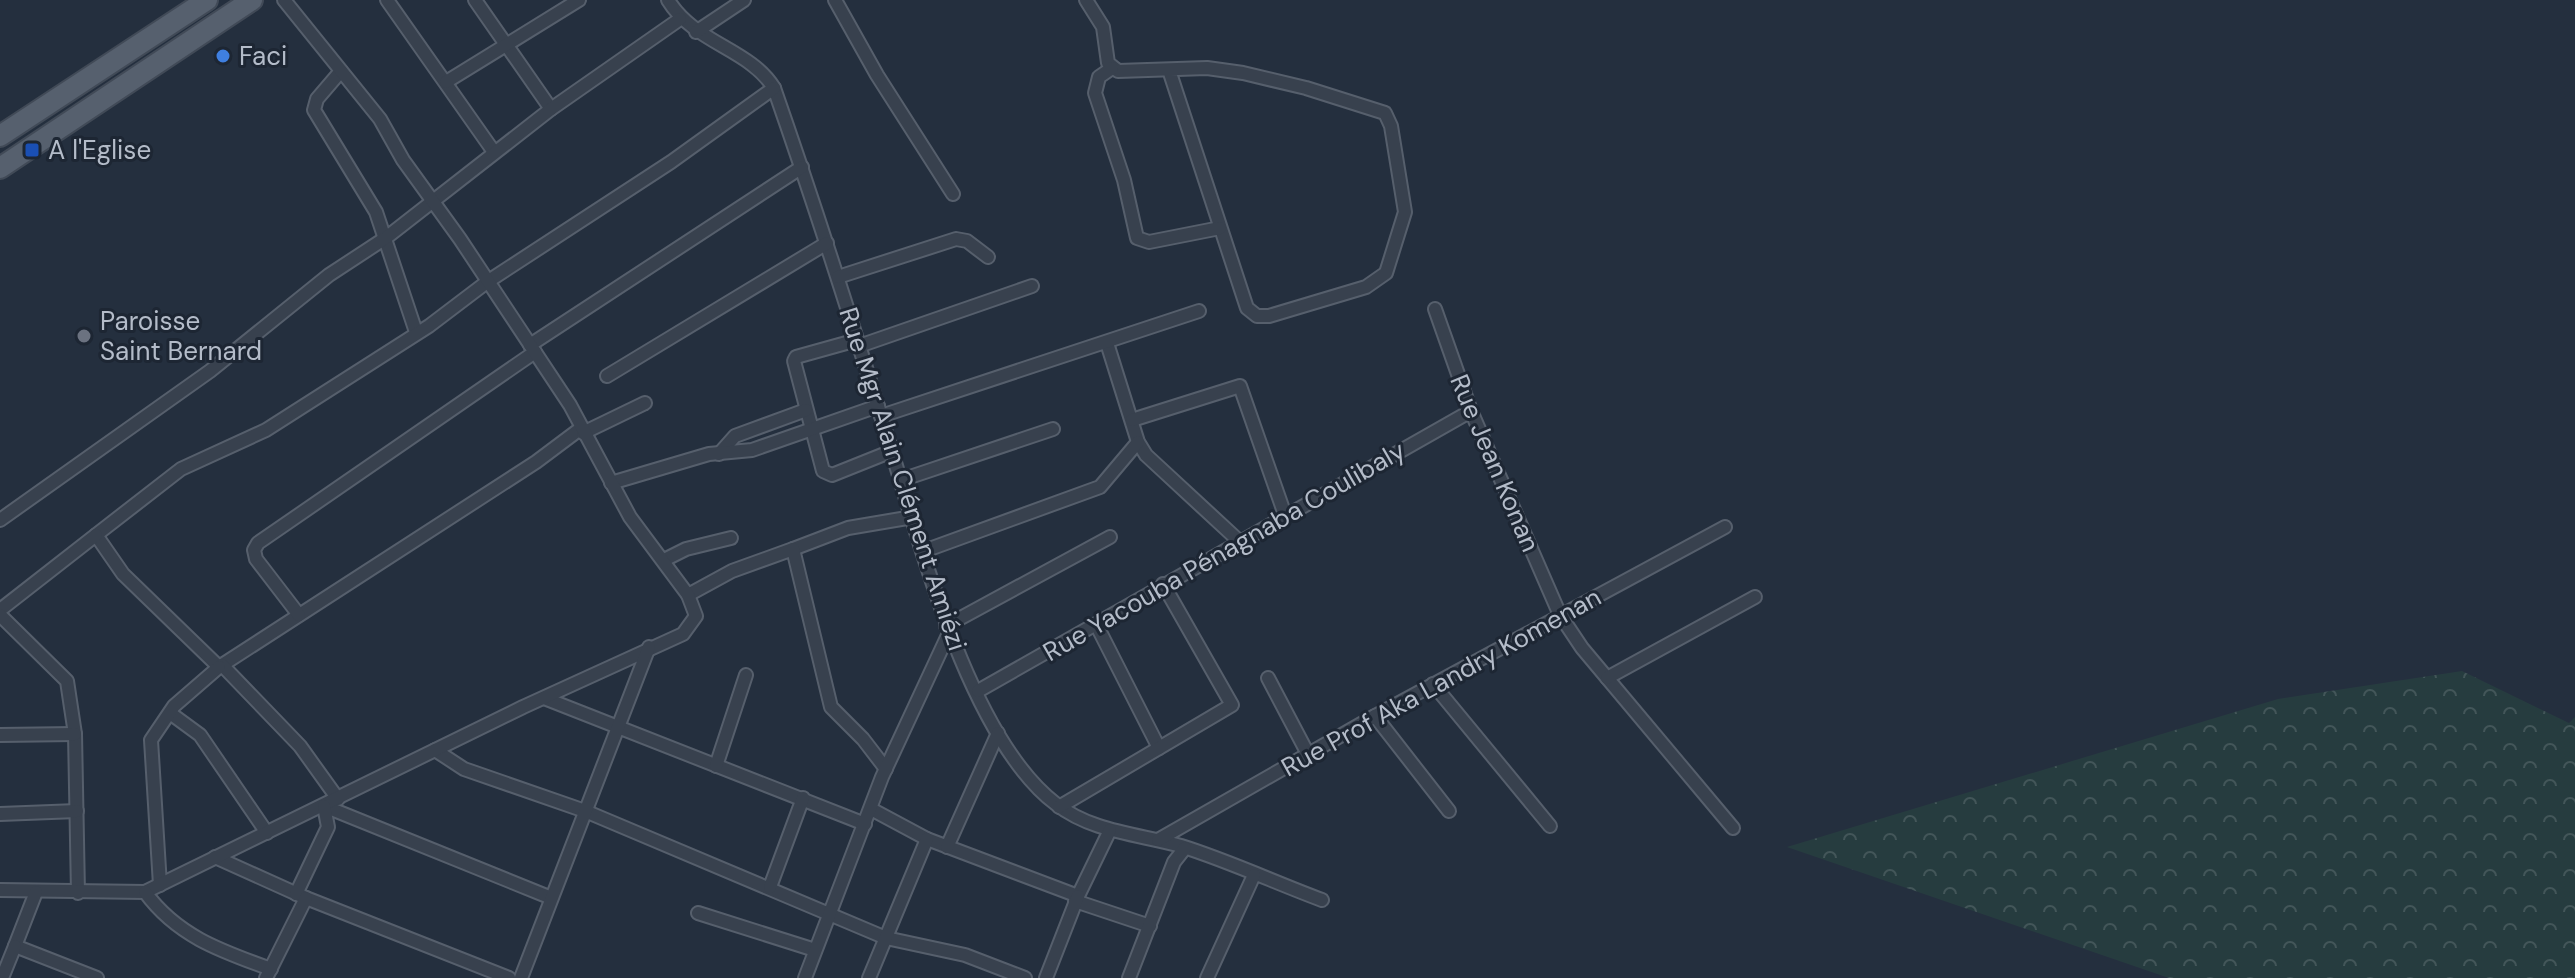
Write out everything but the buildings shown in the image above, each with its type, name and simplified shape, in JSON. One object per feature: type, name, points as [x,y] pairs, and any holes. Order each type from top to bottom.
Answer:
[{"type":"main road","points":[[0,136],[207,0]]},
{"type":"main road","points":[[0,168],[252,0]]},
{"type":"main road","points":[[57,99],[70,121]]},
{"type":"street","points":[[0,890],[145,892],[649,647],[683,634],[693,625],[696,616],[688,595],[630,517],[570,405],[403,160],[380,119],[284,0]]},
{"type":"street","points":[[387,0],[494,152]]},
{"type":"street","points":[[475,0],[551,109]]},
{"type":"street","points":[[446,82],[579,0]]},
{"type":"street","name":"Rue Mgr Alain Clément Amiézi","points":[[668,0],[680,19],[696,32],[765,72],[774,88],[838,277],[948,630],[998,733],[1026,774],[1059,807],[1110,830],[1185,848],[1322,900]]},
{"type":"street","points":[[696,32],[744,0]]},
{"type":"street","points":[[835,0],[877,75],[953,194]]},
{"type":"street","points":[[1086,0],[1103,27],[1108,63],[1118,71],[1207,68],[1274,78],[1379,109],[1389,119],[1405,212],[1386,273],[1377,281],[1269,316],[1257,316],[1247,308],[1169,70]]},
{"type":"street","points":[[0,520],[210,371],[329,275],[387,237],[432,200],[479,169],[494,152],[551,109],[680,19]]},
{"type":"street","points":[[1112,68],[1099,77],[1095,93],[1124,180],[1137,238],[1149,242],[1220,228]]},
{"type":"street","points":[[341,71],[317,99],[314,110],[376,212],[387,237],[416,332]]},
{"type":"street","points":[[78,893],[75,734],[67,681],[0,613],[181,469],[266,430],[681,155],[774,88]]},
{"type":"street","points":[[299,615],[256,559],[254,550],[258,543],[532,348],[802,167]]},
{"type":"street","points":[[838,277],[956,239],[967,241],[988,257]]},
{"type":"street","points":[[607,376],[827,243]]},
{"type":"street","points":[[892,451],[832,475],[826,473],[795,368],[796,357],[858,343],[1032,286]]},
{"type":"street","name":"Rue Jean Konan","points":[[1435,309],[1471,411],[1560,615],[1607,678],[1733,828]]},
{"type":"street","points":[[611,483],[719,454],[752,450],[811,429],[1107,343],[1199,311]]},
{"type":"street","points":[[1107,343],[1138,442],[1146,455],[1239,541]]},
{"type":"street","points":[[1132,420],[1240,386],[1285,515]]},
{"type":"street","points":[[160,885],[151,740],[170,713],[220,666],[582,431],[645,403]]},
{"type":"street","points":[[719,454],[735,436],[806,410]]},
{"type":"street","name":"Rue Yacouba Pénagnaba Coulibaly","points":[[978,691],[1471,411]]},
{"type":"street","points":[[901,480],[1053,429]]},
{"type":"street","points":[[924,551],[1100,487],[1138,442]]},
{"type":"street","points":[[688,595],[732,571],[848,528],[913,517]]},
{"type":"street","name":"Rue Prof Aka Landry Komenan","points":[[1158,840],[1375,716],[1725,527]]},
{"type":"street","points":[[96,535],[123,574],[300,746],[338,799]]},
{"type":"street","points":[[805,978],[886,769],[948,630],[1110,537]]},
{"type":"street","points":[[664,560],[686,549],[731,538]]},
{"type":"street","points":[[793,549],[831,707],[863,739],[886,769]]},
{"type":"street","points":[[1059,807],[1232,705],[1163,584]]},
{"type":"street","points":[[1607,678],[1755,597]]},
{"type":"street","points":[[1097,626],[1159,748]]},
{"type":"street","points":[[521,978],[549,897],[649,647]]},
{"type":"street","points":[[716,766],[746,675]]},
{"type":"street","points":[[1268,678],[1308,754]]},
{"type":"street","points":[[1433,684],[1550,826]]},
{"type":"street","points":[[544,698],[865,824]]},
{"type":"street","points":[[170,713],[200,735],[267,833]]},
{"type":"street","points":[[1375,716],[1449,811]]},
{"type":"street","points":[[947,847],[998,733]]},
{"type":"street","points":[[0,735],[75,734]]},
{"type":"street","points":[[435,750],[464,769],[585,811],[687,857],[770,887],[886,938],[965,955],[1025,978]]},
{"type":"street","points":[[770,887],[803,798]]},
{"type":"street","points":[[145,892],[161,914],[179,928],[268,974],[328,827],[324,806]]},
{"type":"street","points":[[324,806],[549,897]]},
{"type":"street","points":[[871,809],[927,839],[1150,926]]},
{"type":"street","points":[[0,814],[77,811]]},
{"type":"street","points":[[1046,978],[1077,898],[1110,830]]},
{"type":"street","points":[[869,978],[927,839]]},
{"type":"street","points":[[1129,978],[1174,862],[1185,848]]},
{"type":"street","points":[[215,857],[301,896],[509,978]]},
{"type":"street","points":[[1207,978],[1254,875]]},
{"type":"street","points":[[2,978],[36,892]]},
{"type":"street","points":[[698,913],[815,950]]},
{"type":"street","points":[[15,946],[97,978]]},
{"type":"green space","points":[[2462,671],[2569,723],[2575,717],[2575,978],[2169,978],[1787,847],[2278,699]]},
{"type":"place","name":"Faci","points":[[223,56]]},
{"type":"place","name":"A l'Eglise","points":[[32,150]]},
{"type":"place","name":"Paroisse Saint Bernard","points":[[84,336]]}]
